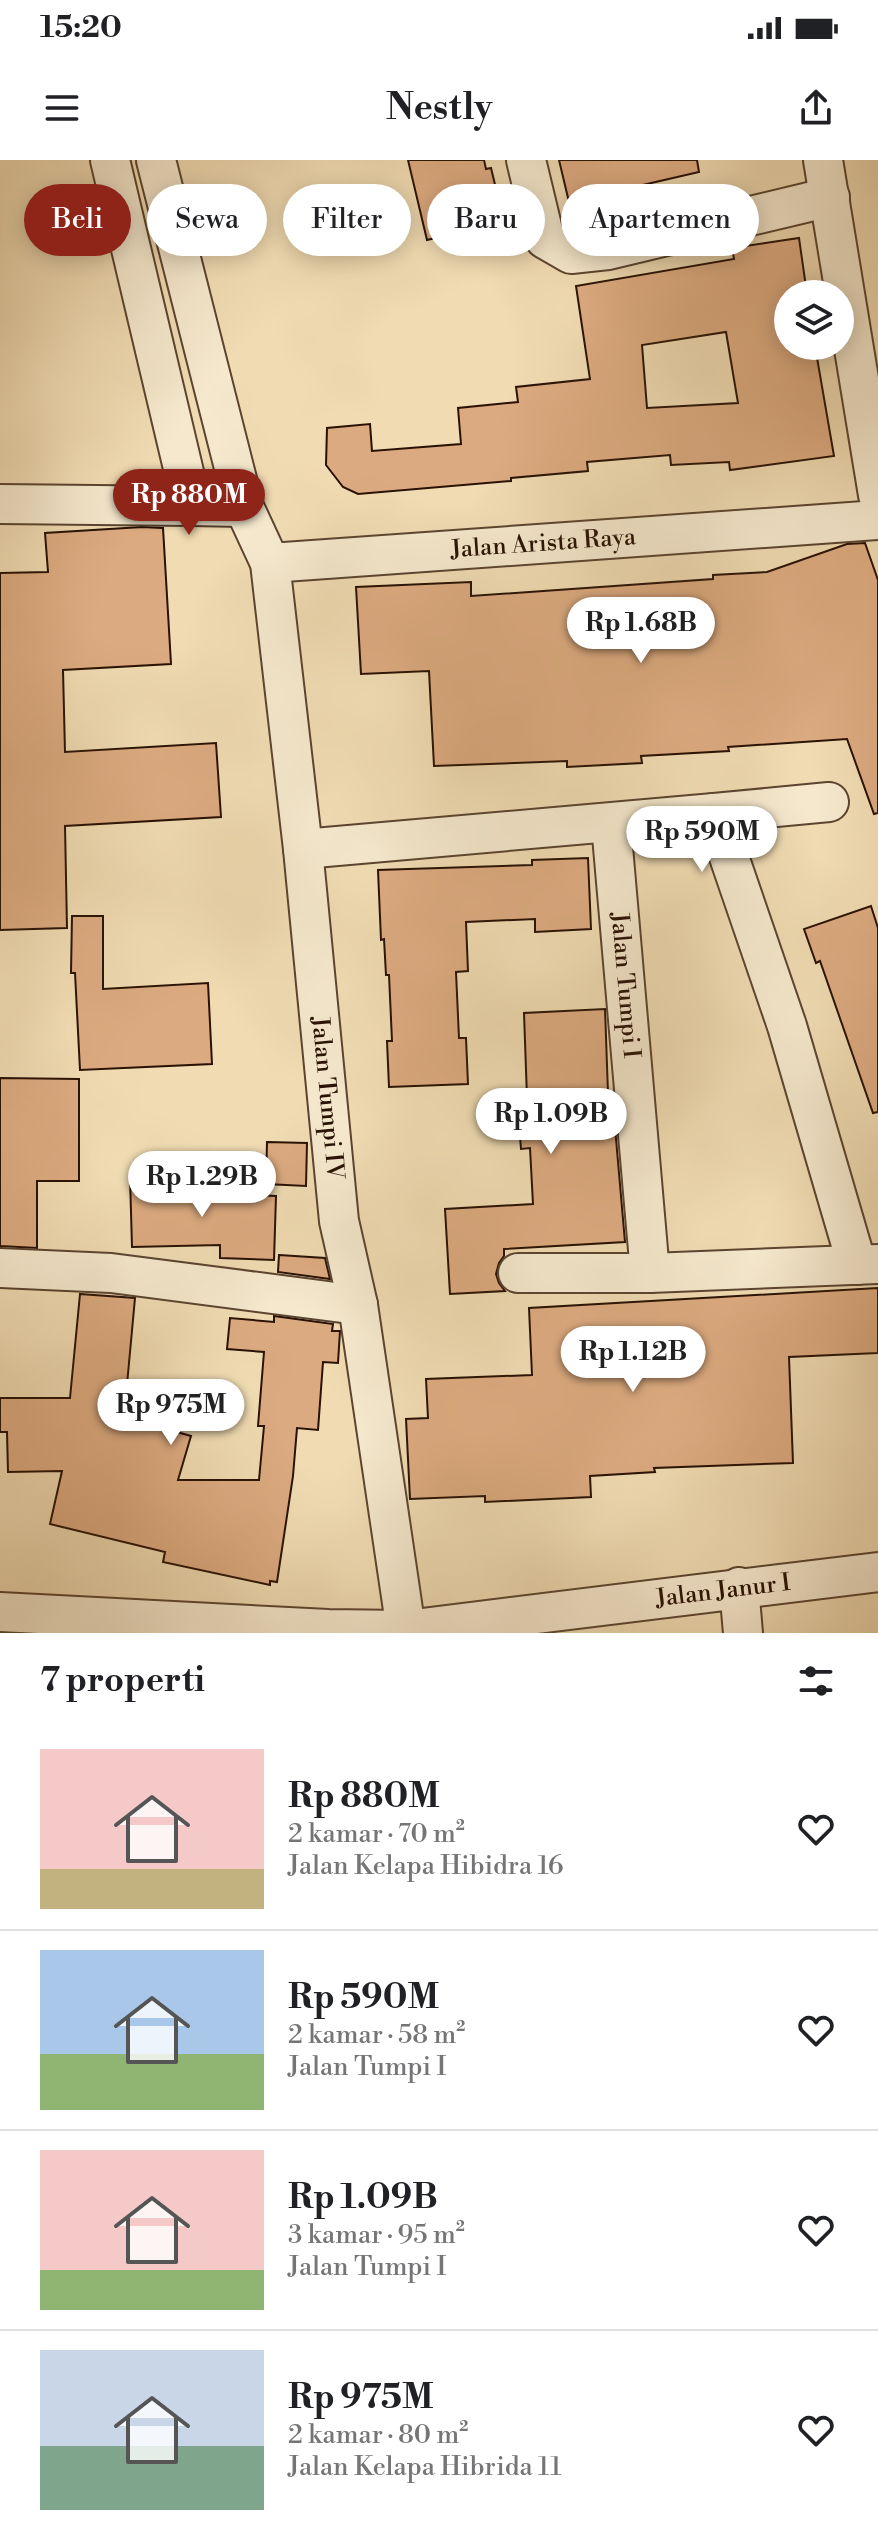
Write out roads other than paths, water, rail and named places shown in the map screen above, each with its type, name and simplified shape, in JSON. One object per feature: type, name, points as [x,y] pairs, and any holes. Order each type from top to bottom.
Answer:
[{"type":"street","points":[[110,160],[192,506]]},
{"type":"street","points":[[156,160],[244,507],[270,563]]},
{"type":"street","points":[[526,160],[545,239],[571,254],[608,250],[830,197]]},
{"type":"street","points":[[823,160],[878,495]]},
{"type":"street","points":[[0,504],[244,507]]},
{"type":"street","name":"Jalan Arista Raya","points":[[270,563],[878,520]]},
{"type":"street","name":"Jalan Tumpi IV","points":[[270,563],[303,849],[339,1221],[358,1305],[406,1630]]},
{"type":"street","points":[[303,849],[611,824],[829,802]]},
{"type":"street","points":[[518,1273],[650,1273],[868,1264],[714,813]]},
{"type":"street","name":"Jalan Tumpi I","points":[[611,824],[650,1273]]},
{"type":"street","points":[[0,1268],[111,1273],[358,1305]]},
{"type":"street","name":"Jalan Janur I","points":[[0,1612],[328,1631],[406,1630],[878,1572]]},
{"type":"street","points":[[739,1587],[743,1633]]}]
